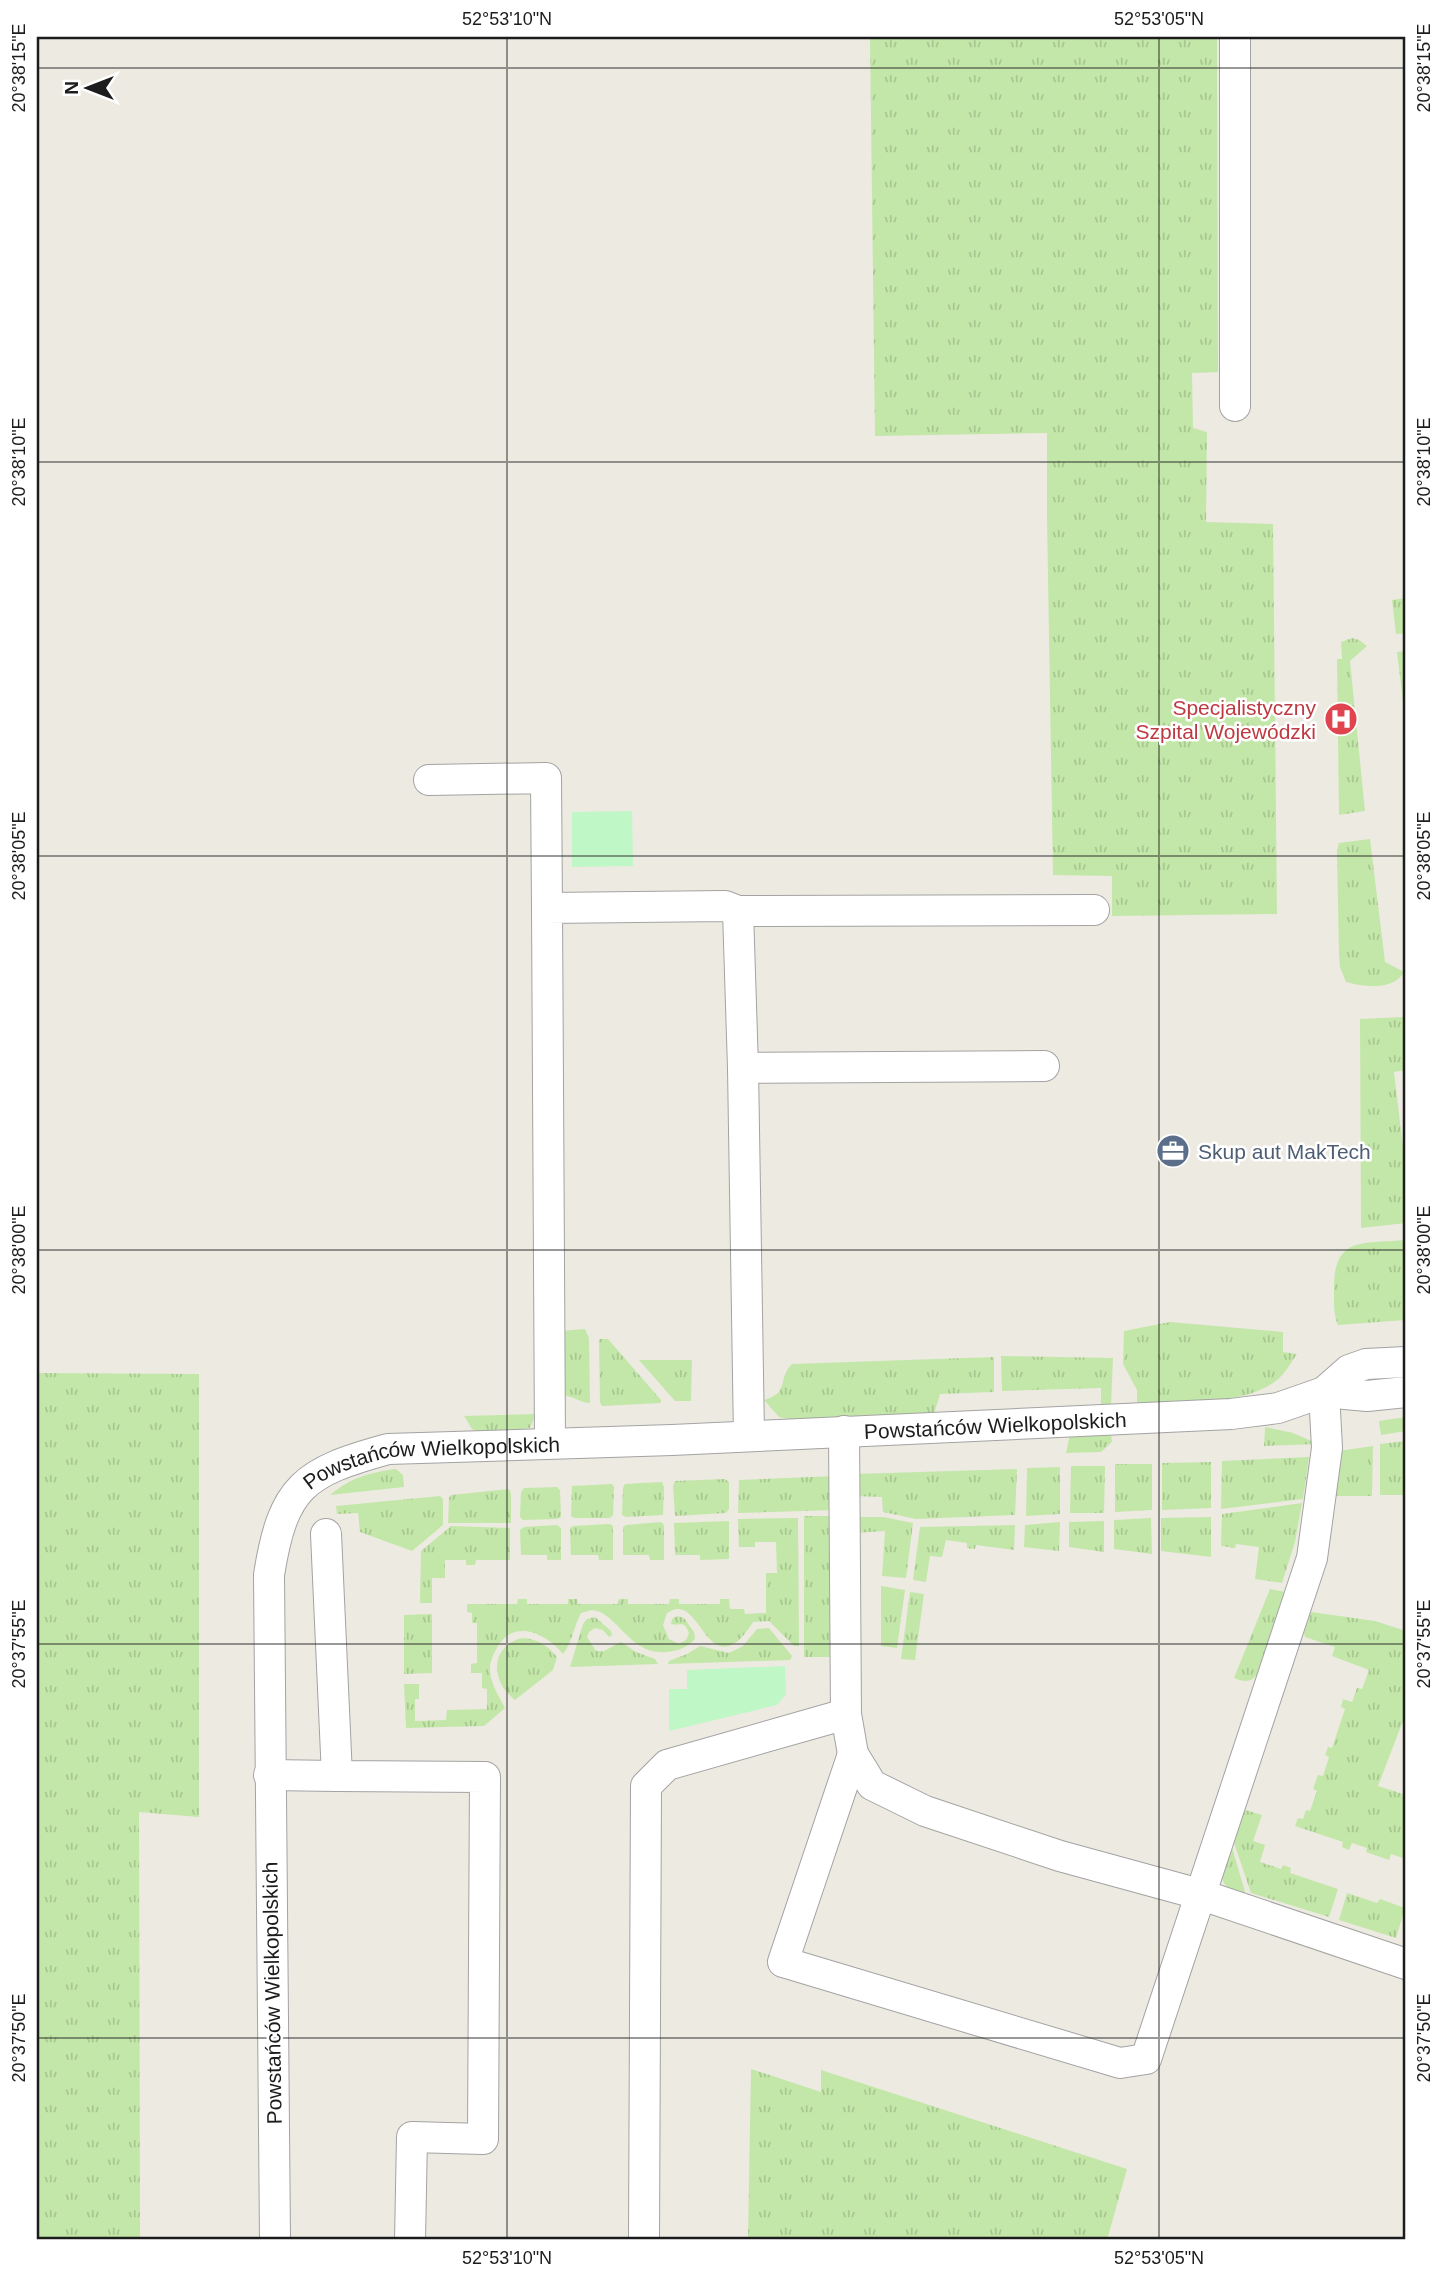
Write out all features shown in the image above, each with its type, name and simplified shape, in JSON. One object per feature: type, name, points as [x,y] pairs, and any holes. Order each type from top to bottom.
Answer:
[{"type":"street","points":[[1235,37],[1235,406]]},
{"type":"street","points":[[429,780],[545,778],[550,1442]]},
{"type":"street","points":[[547,908],[725,906],[738,911],[1094,909]]},
{"type":"street","points":[[738,911],[749,1436]]},
{"type":"street","points":[[743,1068],[1044,1066]]},
{"type":"street","name":"Powstańców Wielkopolskich","points":[[275,2240],[269,1575],[274,1542],[283,1514],[306,1482],[346,1460],[388,1449],[1231,1414],[1278,1408],[1324,1392],[1349,1370],[1366,1364],[1406,1362]]},
{"type":"street","points":[[853,1754],[783,1962],[1120,2063],[1146,2059],[1312,1558],[1327,1448],[1324,1392]]},
{"type":"street","name":"Powstańców Wielkopolskich","points":[[1324,1392],[1367,1396],[1406,1392]]},
{"type":"street","points":[[844,1431],[846,1714],[853,1754],[872,1785],[926,1811],[1060,1856],[1199,1895],[1406,1964]]},
{"type":"street","points":[[326,1534],[337,1776]]},
{"type":"street","points":[[644,2240],[646,1786],[667,1765],[846,1714]]},
{"type":"street","points":[[269,1775],[485,1777],[483,2139],[412,2137],[410,2240]]},
{"type":"green space","points":[[870,37],[1217,37],[1218,372],[1192,373],[1193,428],[1207,432],[1206,522],[1273,524],[1277,914],[1112,916],[1112,876],[1053,875],[1047,433],[875,436]]},
{"type":"green space","points":[[1406,598],[1406,633],[1396,634],[1392,600]]},
{"type":"green space","points":[[1352,638],[1367,646],[1350,661],[1365,811],[1339,815],[1337,659],[1342,659],[1341,642]]},
{"type":"green space","points":[[1406,651],[1406,726],[1397,652]]},
{"type":"green space","points":[[632,811],[633,866],[572,867],[572,812]]},
{"type":"green space","points":[[1370,839],[1385,962],[1404,972],[1393,982],[1378,986],[1346,982],[1339,956],[1337,850],[1339,843]]},
{"type":"green space","points":[[1405,1017],[1406,1070],[1394,1072],[1406,1173],[1406,1223],[1361,1228],[1360,1019]]},
{"type":"green space","points":[[1406,1240],[1406,1320],[1338,1325],[1334,1287],[1339,1258],[1346,1250],[1365,1243]]},
{"type":"green space","points":[[1170,1322],[1283,1332],[1283,1352],[1297,1354],[1277,1380],[1247,1394],[1210,1401],[1137,1405],[1137,1390],[1123,1364],[1124,1331]]},
{"type":"green space","points":[[585,1329],[589,1338],[590,1403],[562,1396],[561,1331]]},
{"type":"green space","points":[[599,1339],[608,1339],[661,1403],[602,1406]]},
{"type":"green space","points":[[1001,1356],[1113,1358],[1111,1406],[1101,1406],[1101,1388],[1002,1391]]},
{"type":"green space","points":[[994,1357],[994,1392],[940,1394],[934,1414],[788,1419],[779,1417],[764,1400],[777,1394],[792,1364]]},
{"type":"green space","points":[[639,1360],[692,1360],[691,1401],[675,1401]]},
{"type":"green space","points":[[37,1373],[199,1374],[199,1817],[139,1812],[140,2240],[37,2240]]},
{"type":"green space","points":[[536,1414],[530,1428],[482,1433],[472,1429],[464,1416]]},
{"type":"green space","points":[[1406,1417],[1406,1431],[1381,1435],[1379,1421]]},
{"type":"green space","points":[[1265,1427],[1293,1433],[1318,1444],[1264,1446]]},
{"type":"green space","points":[[1111,1433],[1112,1442],[1101,1452],[1066,1453],[1070,1434]]},
{"type":"green space","points":[[1406,1441],[1406,1495],[1380,1495],[1380,1444]]},
{"type":"green space","points":[[1373,1446],[1372,1496],[1333,1496],[1338,1451]]},
{"type":"green space","points":[[1309,1457],[1303,1499],[1221,1509],[1222,1461]]},
{"type":"green space","points":[[1211,1462],[1211,1508],[1162,1510],[1162,1463]]},
{"type":"green space","points":[[1115,1464],[1152,1464],[1152,1510],[1115,1512]]},
{"type":"green space","points":[[1071,1466],[1105,1466],[1104,1513],[1070,1513]]},
{"type":"green space","points":[[1060,1467],[1060,1514],[1026,1516],[1027,1468]]},
{"type":"green space","points":[[396,1469],[403,1475],[404,1487],[330,1495],[361,1477]]},
{"type":"green space","points":[[1017,1469],[1015,1515],[916,1519],[883,1512],[882,1497],[855,1496],[855,1474]]},
{"type":"green space","points":[[835,1476],[836,1510],[738,1513],[739,1480]]},
{"type":"green space","points":[[725,1479],[729,1482],[729,1509],[726,1513],[675,1516],[675,1481]]},
{"type":"green space","points":[[662,1482],[663,1515],[622,1515],[625,1484]]},
{"type":"green space","points":[[612,1484],[613,1515],[610,1518],[571,1516],[572,1486]]},
{"type":"green space","points":[[557,1487],[560,1490],[561,1517],[523,1520],[520,1517],[521,1492],[524,1488]]},
{"type":"green space","points":[[509,1489],[511,1523],[448,1523],[451,1495]]},
{"type":"green space","points":[[440,1496],[443,1499],[443,1525],[412,1551],[360,1532],[358,1513],[337,1514],[336,1506]]},
{"type":"green space","points":[[1302,1503],[1295,1542],[1282,1583],[1255,1579],[1259,1547],[1236,1544],[1235,1548],[1221,1546],[1222,1514]]},
{"type":"green space","points":[[804,1516],[836,1516],[835,1657],[804,1657]]},
{"type":"green space","points":[[856,1517],[883,1517],[913,1523],[906,1578],[882,1576],[885,1531],[856,1533]]},
{"type":"green space","points":[[1211,1517],[1211,1557],[1161,1551],[1161,1518]]},
{"type":"green space","points":[[798,1518],[799,1646],[794,1646],[769,1621],[753,1622],[739,1640],[728,1646],[719,1646],[692,1617],[677,1609],[667,1613],[663,1625],[669,1639],[679,1644],[686,1640],[689,1633],[684,1625],[671,1624],[672,1619],[677,1616],[684,1618],[694,1632],[695,1639],[678,1650],[653,1651],[633,1641],[601,1612],[591,1610],[581,1613],[563,1654],[548,1640],[531,1632],[522,1631],[505,1637],[492,1658],[490,1672],[505,1708],[484,1726],[406,1728],[404,1684],[419,1684],[419,1699],[415,1699],[415,1721],[446,1720],[447,1710],[487,1709],[487,1689],[482,1688],[482,1673],[471,1673],[471,1664],[477,1663],[477,1623],[472,1623],[472,1613],[467,1612],[467,1604],[517,1604],[518,1599],[527,1599],[527,1604],[568,1604],[568,1599],[577,1599],[578,1604],[618,1604],[619,1599],[628,1599],[628,1604],[669,1604],[670,1599],[679,1599],[679,1604],[720,1604],[720,1599],[729,1599],[730,1609],[744,1609],[745,1614],[766,1613],[766,1573],[777,1573],[776,1542],[755,1542],[755,1547],[739,1547],[738,1519]]},
{"type":"green space","points":[[1151,1518],[1152,1554],[1114,1549],[1114,1520]]},
{"type":"green space","points":[[729,1521],[729,1559],[700,1560],[700,1555],[675,1555],[674,1523]]},
{"type":"green space","points":[[1104,1521],[1104,1552],[1069,1547],[1069,1522]]},
{"type":"green space","points":[[661,1522],[664,1525],[664,1560],[650,1560],[649,1555],[623,1555],[623,1527]]},
{"type":"green space","points":[[1060,1522],[1059,1551],[1024,1547],[1025,1525]]},
{"type":"green space","points":[[610,1524],[613,1526],[613,1560],[599,1560],[598,1555],[571,1555],[570,1528]]},
{"type":"green space","points":[[557,1525],[561,1528],[561,1560],[547,1560],[547,1555],[521,1555],[520,1530],[524,1527]]},
{"type":"green space","points":[[1015,1525],[1014,1550],[976,1545],[975,1549],[967,1548],[967,1543],[946,1540],[942,1557],[930,1556],[926,1582],[913,1580],[920,1527]]},
{"type":"green space","points":[[451,1526],[510,1528],[510,1560],[476,1560],[475,1565],[466,1565],[466,1560],[445,1560],[445,1578],[432,1578],[432,1603],[420,1603],[421,1551]]},
{"type":"green space","points":[[881,1586],[905,1590],[897,1648],[881,1646]]},
{"type":"green space","points":[[1270,1589],[1285,1592],[1262,1666],[1251,1680],[1234,1678]]},
{"type":"green space","points":[[910,1592],[924,1594],[915,1660],[901,1659]]},
{"type":"green space","points":[[1311,1612],[1375,1621],[1406,1631],[1406,1713],[1378,1786],[1406,1795],[1406,1859],[1391,1854],[1389,1860],[1366,1852],[1367,1848],[1352,1843],[1349,1850],[1342,1847],[1343,1842],[1295,1826],[1298,1818],[1303,1819],[1306,1810],[1310,1811],[1317,1791],[1313,1789],[1318,1775],[1323,1776],[1329,1757],[1325,1755],[1328,1747],[1332,1748],[1345,1709],[1341,1707],[1343,1699],[1352,1702],[1357,1688],[1362,1689],[1369,1670],[1332,1656],[1335,1647],[1305,1637]]},
{"type":"green space","points":[[432,1614],[432,1673],[404,1674],[404,1615]]},
{"type":"green space","points":[[595,1617],[612,1635],[609,1637],[603,1630],[595,1628],[589,1632],[587,1637],[596,1651],[604,1651],[621,1642],[636,1652],[655,1659],[658,1664],[570,1667],[583,1624],[587,1619]]},
{"type":"green space","points":[[769,1628],[792,1656],[790,1660],[668,1664],[669,1661],[700,1646],[729,1653],[743,1646],[757,1629]]},
{"type":"green space","points":[[522,1638],[542,1643],[557,1657],[553,1670],[515,1700],[501,1684],[497,1666],[504,1649]]},
{"type":"green space","points":[[785,1666],[786,1694],[777,1705],[669,1731],[669,1689],[687,1689],[687,1670]]},
{"type":"green space","points":[[1242,1809],[1262,1815],[1253,1841],[1265,1845],[1260,1862],[1281,1869],[1283,1865],[1291,1868],[1290,1873],[1338,1889],[1329,1917],[1251,1893],[1232,1837]]},
{"type":"green space","points":[[1231,1844],[1248,1902],[1229,1889],[1222,1878]]},
{"type":"green space","points":[[1347,1893],[1377,1903],[1380,1899],[1405,1908],[1396,1938],[1339,1920]]},
{"type":"green space","points":[[751,2069],[821,2092],[821,2070],[1127,2169],[1107,2240],[748,2240]]},
{"type":"place","name":"Specjalistyczny Szpital Wojewódzki","points":[[1341,719]]},
{"type":"place","name":"Skup aut MakTech","points":[[1173,1151]]}]
